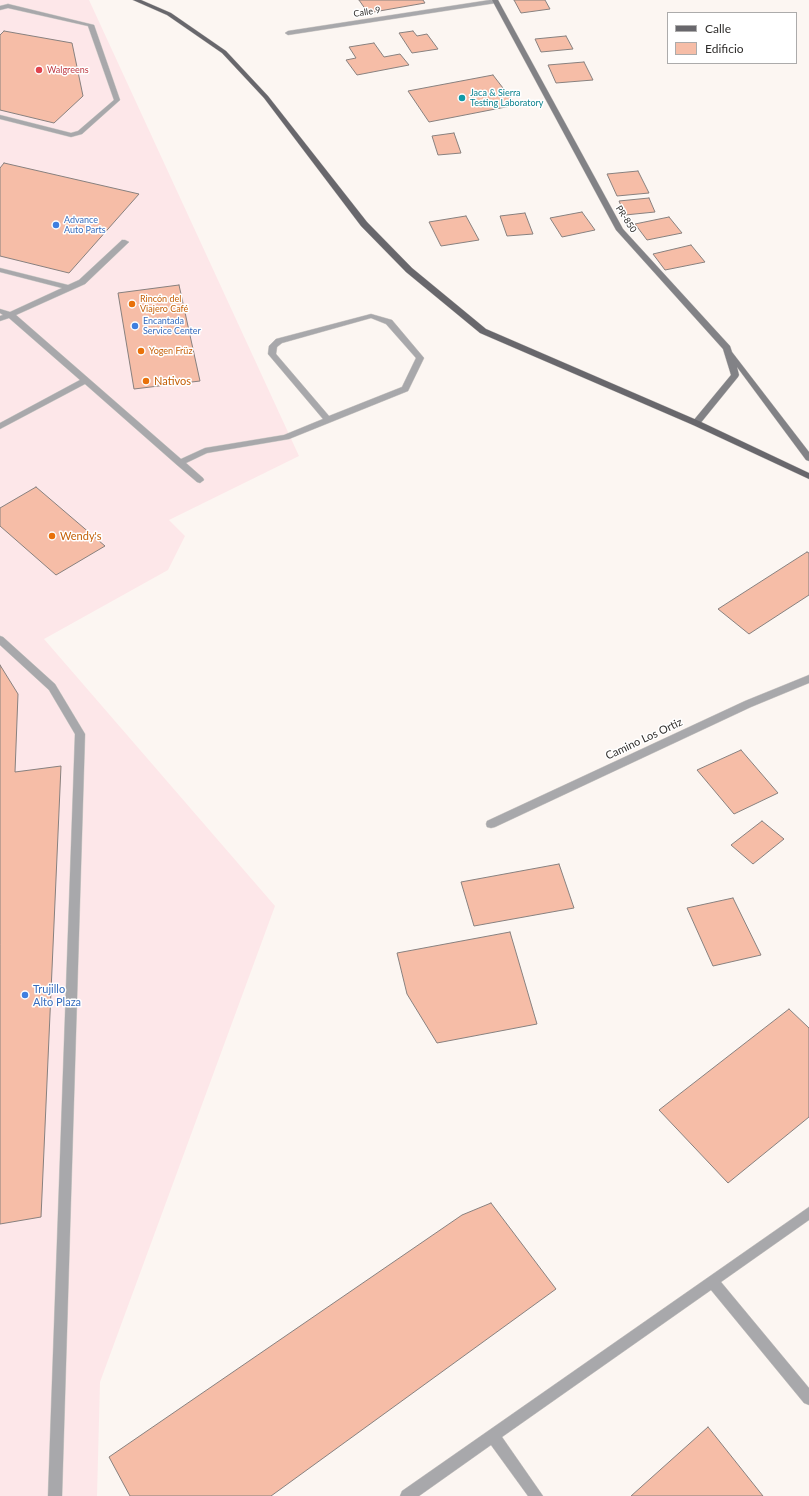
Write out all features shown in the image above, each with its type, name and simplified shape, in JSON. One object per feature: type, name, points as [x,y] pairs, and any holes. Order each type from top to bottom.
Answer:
[{"type":"main road","points":[[136,0],[169,14],[224,52],[266,97],[364,224],[409,270],[483,331],[696,423],[809,476]]},
{"type":"street","name":"PR-850","points":[[496,1],[620,230],[727,348],[735,375],[696,423]]},
{"type":"street","name":"Calle 9","points":[[288,33],[496,1]]},
{"type":"street","points":[[0,8],[8,6],[91,25],[117,100],[80,133],[71,135],[0,117]]},
{"type":"street","points":[[0,319],[82,282],[125,242]]},
{"type":"street","points":[[0,270],[69,288]]},
{"type":"street","points":[[0,311],[10,314],[200,480]]},
{"type":"street","points":[[180,463],[205,451],[286,437],[405,389],[420,358],[389,322],[371,316],[279,341],[273,346],[272,354],[328,420]]},
{"type":"street","points":[[727,348],[809,458]]},
{"type":"street","points":[[0,426],[86,380]]},
{"type":"street","points":[[0,639],[52,687],[80,734],[55,1496]]},
{"type":"street","name":"Camino Los Ortiz","points":[[491,824],[748,704],[809,679]]},
{"type":"street","points":[[407,1496],[494,1437],[809,1213]]},
{"type":"street","points":[[713,1282],[809,1398]]},
{"type":"street","points":[[494,1437],[536,1496]]},
{"type":"shaded area","name":"Trujillo Alto Plaza","points":[[0,0],[89,0],[299,456],[169,520],[185,536],[168,570],[44,639],[275,906],[100,1382],[97,1496],[0,1496]]},
{"type":"building","points":[[359,0],[423,0],[425,3],[368,13]]},
{"type":"building","points":[[514,0],[545,0],[550,9],[521,13]]},
{"type":"building","name":"Walgreens","points":[[4,31],[72,43],[83,96],[54,123],[0,110],[0,35]]},
{"type":"building","points":[[413,31],[417,36],[427,34],[438,49],[412,53],[399,33]]},
{"type":"building","points":[[566,36],[573,49],[541,52],[535,39]]},
{"type":"building","points":[[374,43],[384,57],[400,54],[409,65],[357,75],[346,60],[356,58],[349,47]]},
{"type":"building","points":[[584,62],[593,80],[556,83],[548,65]]},
{"type":"building","name":"Jaca & Sierra Testing Laboratory","points":[[493,75],[516,105],[429,122],[408,91]]},
{"type":"building","points":[[454,133],[461,153],[438,155],[432,136]]},
{"type":"building","name":"Advance Auto Parts","points":[[4,163],[139,194],[69,273],[0,256],[0,168]]},
{"type":"building","points":[[638,171],[649,193],[617,196],[607,174]]},
{"type":"building","points":[[649,198],[655,212],[625,215],[619,201]]},
{"type":"building","points":[[582,212],[595,230],[562,237],[550,218]]},
{"type":"building","points":[[525,213],[533,234],[507,236],[500,216]]},
{"type":"building","points":[[466,216],[479,240],[441,246],[429,222]]},
{"type":"building","points":[[669,217],[682,233],[647,240],[635,224]]},
{"type":"building","points":[[691,245],[705,262],[665,270],[653,254]]},
{"type":"building","points":[[179,285],[200,381],[134,389],[118,293]]},
{"type":"building","name":"Wendy's","points":[[36,487],[105,546],[56,575],[0,526],[0,508]]},
{"type":"building","points":[[807,552],[809,553],[809,595],[749,634],[718,609]]},
{"type":"building","name":"Trujillo Alto Plaza","points":[[0,665],[18,694],[15,772],[61,766],[41,1217],[0,1224]]},
{"type":"building","points":[[741,750],[778,793],[734,814],[697,770]]},
{"type":"building","points":[[762,821],[784,839],[753,864],[731,845]]},
{"type":"building","points":[[559,864],[574,908],[474,926],[461,882]]},
{"type":"building","points":[[733,898],[761,955],[713,966],[687,908]]},
{"type":"building","points":[[510,932],[537,1024],[437,1043],[407,994],[397,953]]},
{"type":"building","points":[[789,1009],[809,1028],[809,1117],[728,1183],[659,1110]]},
{"type":"building","points":[[491,1203],[556,1289],[271,1496],[130,1496],[109,1457],[462,1215]]},
{"type":"building","points":[[708,1427],[763,1496],[631,1496]]},
{"type":"place","name":"Walgreens","points":[[39,70]]},
{"type":"place","name":"Jaca & Sierra Testing Laboratory","points":[[462,98]]},
{"type":"place","name":"Advance Auto Parts","points":[[56,225]]},
{"type":"place","name":"Rincón del Viajero Café","points":[[132,304]]},
{"type":"place","name":"Encantada Service Center","points":[[135,326]]},
{"type":"place","name":"Yogen Früz","points":[[141,351]]},
{"type":"place","name":"Nativos","points":[[146,381]]},
{"type":"place","name":"Wendy's","points":[[52,536]]},
{"type":"place","name":"Trujillo Alto Plaza","points":[[25,995]]}]
